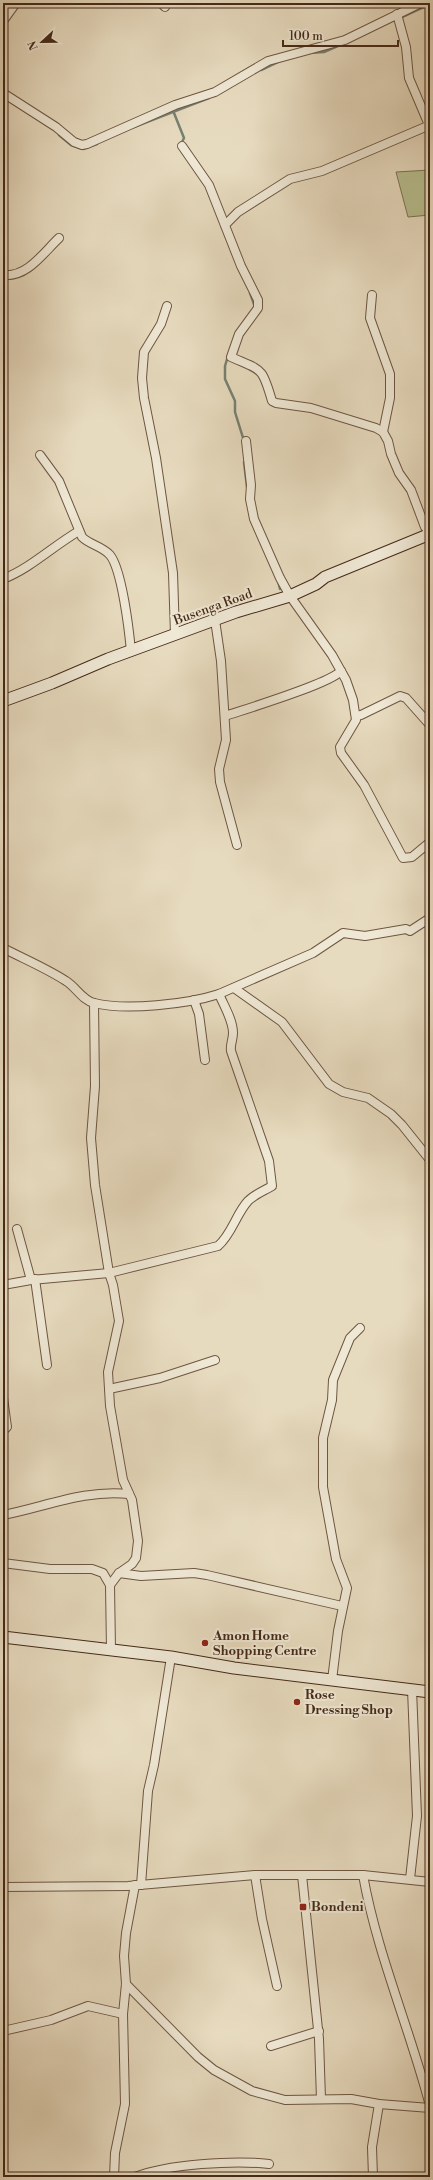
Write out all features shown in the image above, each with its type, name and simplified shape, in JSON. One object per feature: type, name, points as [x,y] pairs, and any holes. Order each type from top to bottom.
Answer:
[{"type":"street","points":[[3,21],[16,3]]},
{"type":"street","points":[[3,93],[56,127],[74,142],[82,145],[87,144],[175,105],[215,92],[268,61],[297,52],[331,45],[421,3]]},
{"type":"street","points":[[225,225],[238,212],[290,179],[322,171],[430,125],[409,78],[406,47],[397,14]]},
{"type":"street","points":[[182,146],[209,185],[258,300],[258,308],[239,334],[231,357],[255,366],[268,382],[272,400],[276,403],[311,408],[376,428],[383,432]]},
{"type":"street","points":[[3,274],[10,276],[28,268],[59,238]]},
{"type":"street","points":[[372,295],[370,318],[390,374],[390,398],[383,432],[399,473],[411,490],[425,527],[430,533]]},
{"type":"street","points":[[167,306],[161,324],[144,352],[142,378],[144,398],[156,458],[173,573],[175,636]]},
{"type":"street","points":[[246,441],[251,510],[280,578],[290,596],[341,671],[350,689],[356,716],[353,726],[340,746],[341,753],[364,786],[402,858],[408,859],[430,842]]},
{"type":"street","points":[[40,455],[59,481],[79,531],[85,540],[104,549],[113,561],[126,608],[131,651]]},
{"type":"street","points":[[3,579],[26,570],[46,552],[79,531]]},
{"type":"street","name":"Busenga Road","points":[[3,701],[215,620],[290,596],[316,584],[325,577],[430,533]]},
{"type":"street","points":[[215,620],[221,661],[226,740],[219,769],[220,782],[237,845]]},
{"type":"street","points":[[225,716],[336,676],[341,671]]},
{"type":"street","points":[[356,716],[400,696],[406,698],[430,725]]},
{"type":"street","points":[[3,948],[67,981],[85,998],[94,1003],[145,1006],[194,1000],[219,994],[314,953],[343,933],[365,936],[406,929],[410,931],[430,918]]},
{"type":"street","points":[[234,988],[282,1022],[329,1084],[343,1092],[368,1098],[391,1114],[402,1125],[430,1160]]},
{"type":"street","points":[[3,1285],[33,1280],[109,1273],[218,1246],[224,1240],[246,1203],[272,1186],[267,1154],[231,1051],[230,1045],[233,1034],[232,1025],[219,994]]},
{"type":"street","points":[[194,1000],[199,1014],[205,1060]]},
{"type":"street","points":[[94,1003],[94,1086],[91,1138],[95,1184],[109,1273],[119,1321],[108,1372],[110,1406],[123,1480],[129,1494],[137,1525],[138,1541],[136,1558],[132,1564],[119,1573],[110,1585]]},
{"type":"street","points":[[17,1229],[33,1280],[47,1365]]},
{"type":"street","points":[[332,1680],[342,1606],[347,1588],[336,1559],[323,1486],[323,1438],[332,1400],[332,1380],[350,1338],[360,1328]]},
{"type":"street","points":[[109,1389],[160,1378],[216,1360]]},
{"type":"street","points":[[3,1398],[8,1428],[3,1431]]},
{"type":"street","points":[[3,1515],[35,1508],[63,1499],[119,1492],[129,1494]]},
{"type":"street","points":[[3,1563],[50,1569],[98,1570],[103,1573],[110,1585],[111,1650]]},
{"type":"street","points":[[119,1573],[142,1576],[194,1573],[342,1606]]},
{"type":"street","points":[[3,1637],[171,1657],[234,1668],[430,1692]]},
{"type":"street","points":[[114,2177],[115,2153],[125,2104],[123,2014],[126,1984],[124,1956],[126,1933],[138,1885],[148,1791],[154,1765],[171,1657]]},
{"type":"street","points":[[410,1879],[417,1816],[412,1689]]},
{"type":"street","points":[[255,1875],[262,1919],[276,1986]]},
{"type":"street","points":[[3,1887],[138,1885],[255,1875],[363,1875],[430,1882]]},
{"type":"street","points":[[302,1875],[319,2032],[321,2099]]},
{"type":"street","points":[[126,1984],[193,2052],[214,2070],[252,2091],[285,2100],[351,2100],[379,2104],[430,2107],[420,2068],[391,1984],[368,1906],[363,1875]]},
{"type":"street","points":[[3,2032],[51,2020],[88,2006],[123,2014]]},
{"type":"street","points":[[271,2046],[319,2032]]},
{"type":"street","points":[[373,2177],[372,2147],[379,2104]]},
{"type":"street","points":[[135,2177],[176,2167],[242,2161],[269,2164]]},
{"type":"green space","points":[[430,170],[430,215],[408,217],[396,172]]},
{"type":"waterway","points":[[400,18],[430,4]]},
{"type":"waterway","points":[[308,53],[324,52],[347,42]]},
{"type":"waterway","points":[[261,70],[280,61]]},
{"type":"waterway","points":[[134,127],[209,98]]},
{"type":"waterway","points":[[174,113],[184,138],[181,144]]},
{"type":"waterway","points":[[59,135],[71,145],[83,149],[97,144]]},
{"type":"waterway","points":[[250,293],[255,307]]},
{"type":"waterway","points":[[228,356],[225,366],[225,379],[235,401],[235,412],[244,441]]},
{"type":"waterway","points":[[244,462],[247,487]]},
{"type":"waterway","points":[[278,581],[280,589]]},
{"type":"place","name":"Amon Home Shopping Centre","points":[[205,1643]]},
{"type":"place","name":"Rose Dressing Shop","points":[[297,1702]]},
{"type":"place","name":"Bondeni","points":[[303,1907]]}]
